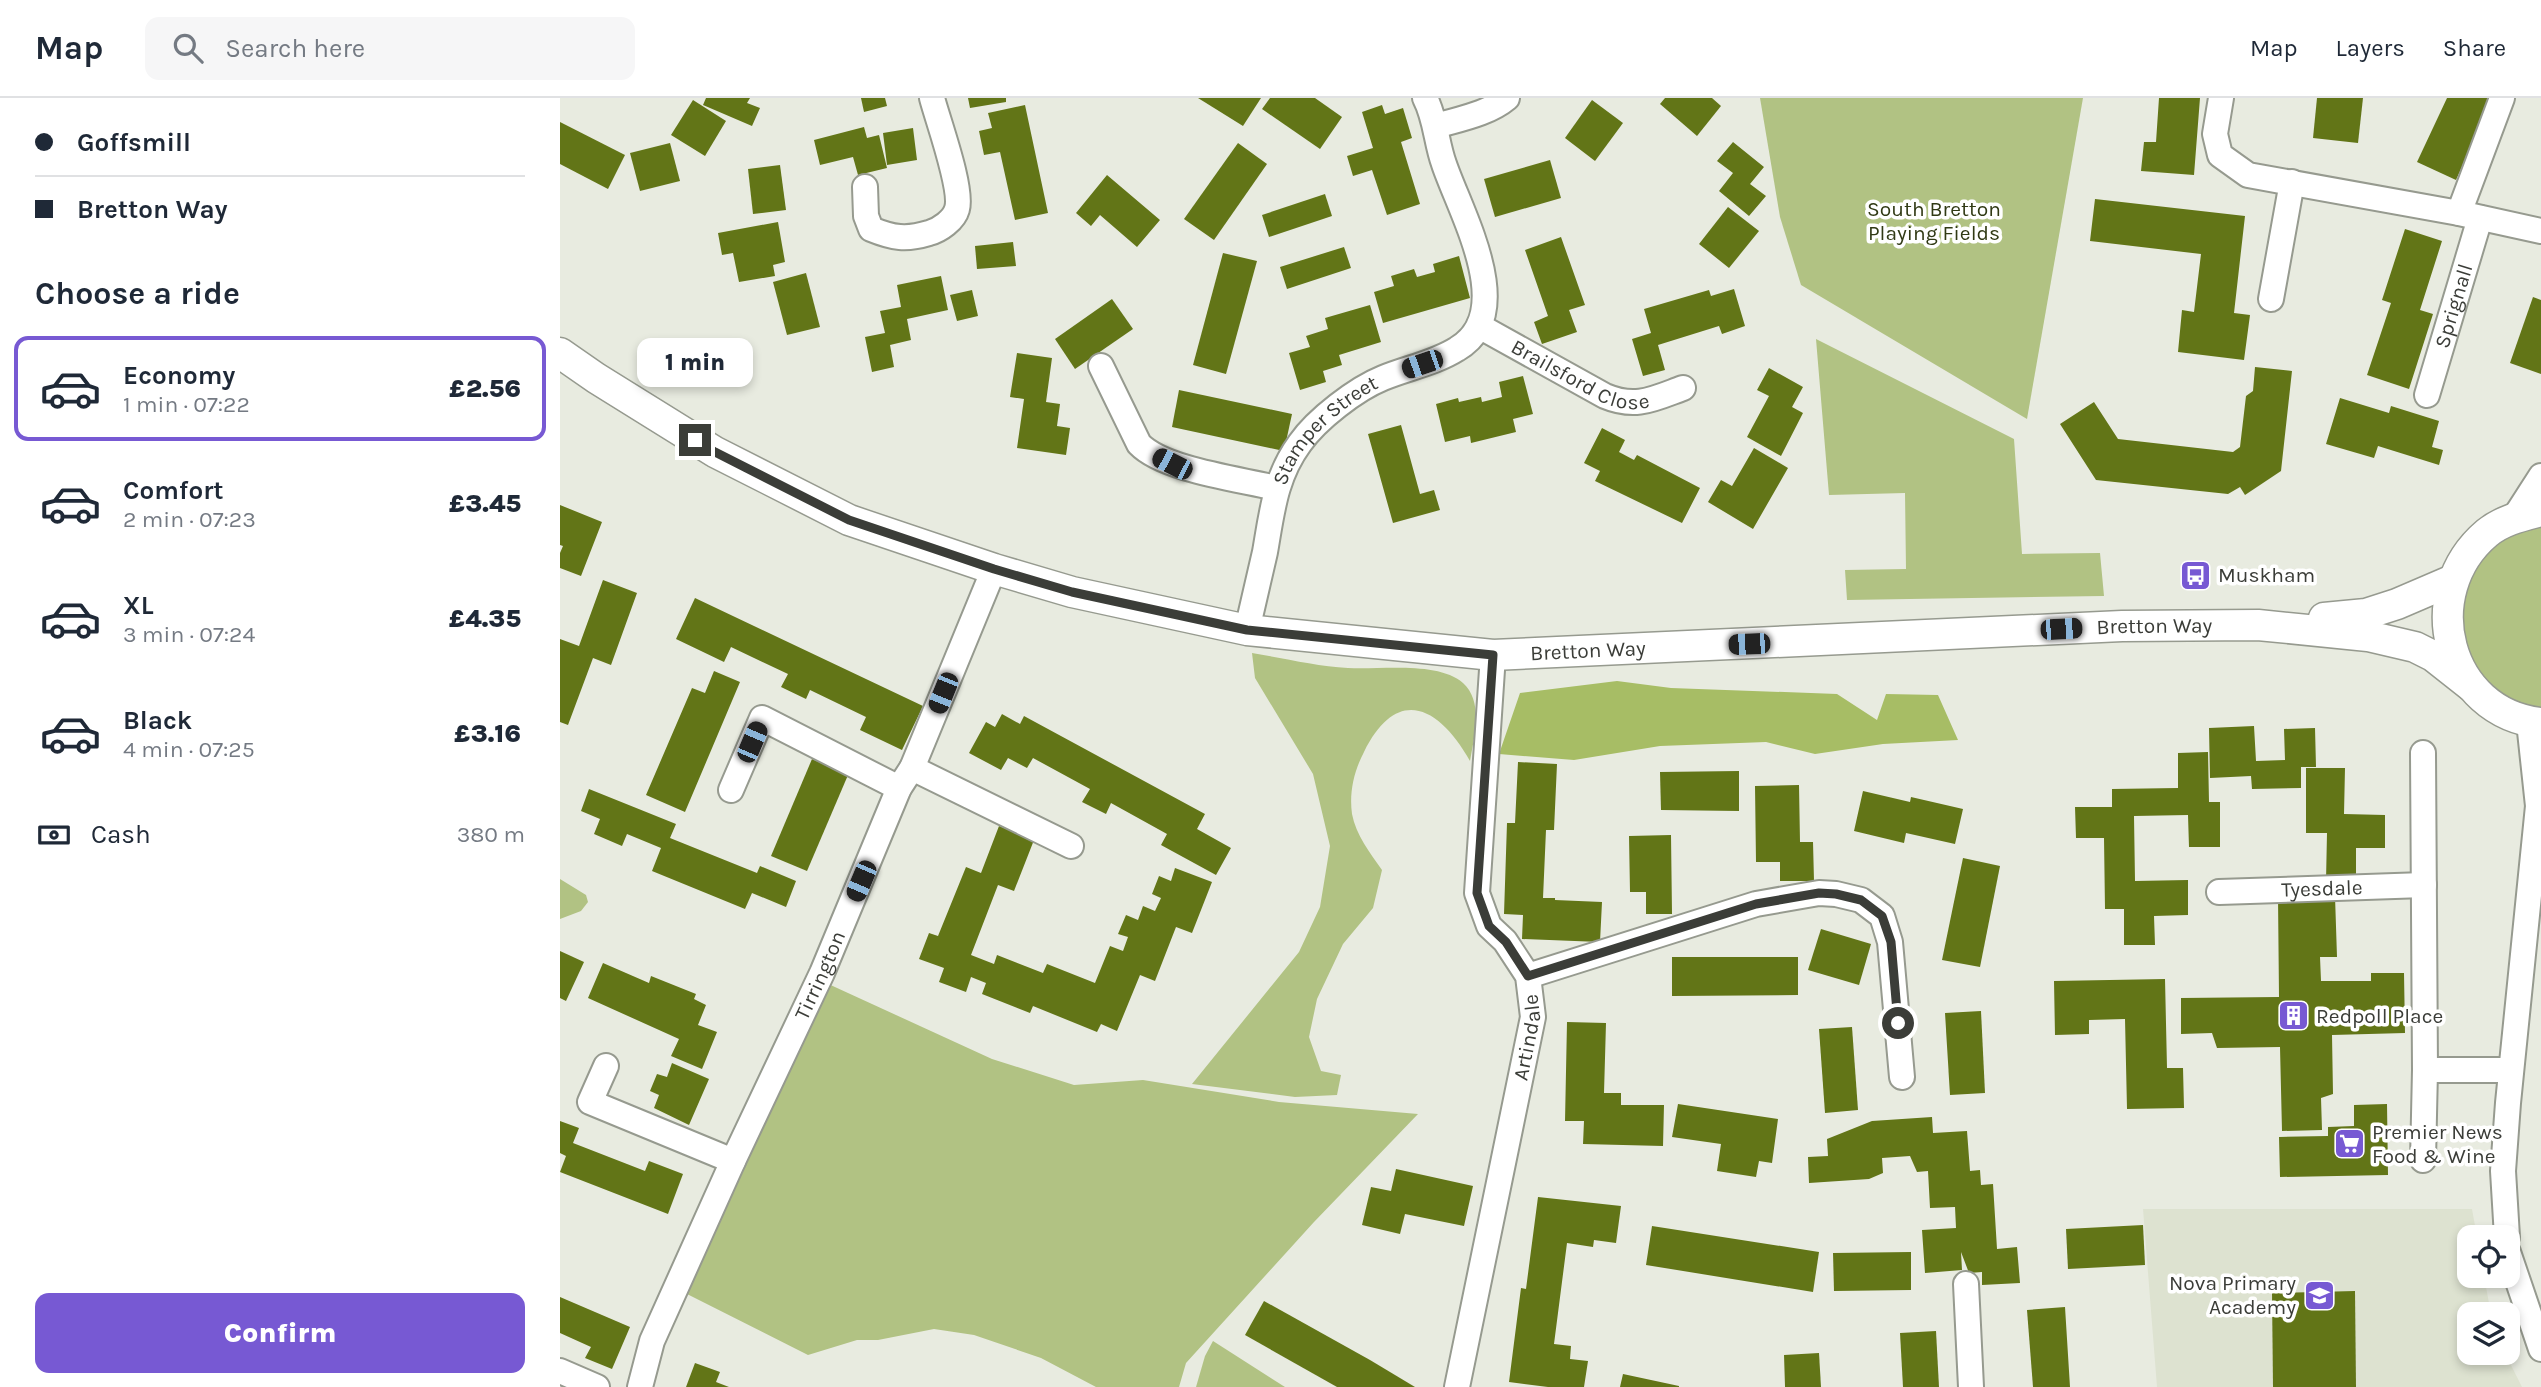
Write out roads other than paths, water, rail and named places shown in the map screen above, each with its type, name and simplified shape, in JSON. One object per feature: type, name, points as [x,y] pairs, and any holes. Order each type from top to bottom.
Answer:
[{"type":"street","points":[[865,187],[866,216],[871,229],[892,237],[914,237],[934,232],[950,221],[957,209],[957,189],[932,98]]},
{"type":"street","points":[[1426,98],[1436,126],[1443,162],[1483,267],[1485,298],[1479,326]]},
{"type":"street","points":[[1436,126],[1481,112],[1507,98]]},
{"type":"street","points":[[2221,98],[2215,134],[2220,155],[2248,175],[2469,215],[2541,231]]},
{"type":"street","name":"Sprignall","points":[[2427,395],[2469,215],[2501,98]]},
{"type":"street","points":[[2271,299],[2292,182]]},
{"type":"street","name":"Brailsford Close","points":[[1479,326],[1605,397],[1622,403],[1650,400],[1683,388]]},
{"type":"street","name":"Stamper Street","points":[[1247,630],[1276,488],[1300,443],[1329,412],[1381,379],[1457,350],[1471,340],[1479,326]]},
{"type":"street","name":"Bretton Way","points":[[560,352],[596,378],[715,452],[849,520],[1072,592],[1247,630],[1493,655],[2123,626],[2258,625],[2366,614],[2453,580]]},
{"type":"street","points":[[1101,366],[1139,444],[1145,450],[1172,464],[1276,488]]},
{"type":"street","points":[[2471,686],[2456,662],[2448,635],[2446,607],[2453,580],[2467,554],[2488,532],[2528,514],[2541,476]]},
{"type":"street","name":"Tirrington","points":[[640,1387],[652,1341],[822,973],[994,569]]},
{"type":"street","name":"Bretton Way","points":[[2258,625],[2368,636],[2415,647],[2433,656],[2497,709],[2535,722]]},
{"type":"street","name":"Artindale","points":[[1462,1386],[1533,1017],[1528,976],[1506,942],[1489,926],[1477,893],[1493,655]]},
{"type":"street","points":[[731,790],[762,718],[1071,846]]},
{"type":"street","points":[[2506,1225],[2503,1171],[2511,1070],[2540,804],[2535,722]]},
{"type":"street","points":[[2423,752],[2423,1160]]},
{"type":"street","name":"Tyesdale","points":[[2219,892],[2424,885]]},
{"type":"street","points":[[1528,976],[1756,904],[1819,893],[1861,900],[1882,916],[1891,942],[1902,1077]]},
{"type":"street","points":[[606,1066],[590,1102],[733,1161]]},
{"type":"street","points":[[2425,1070],[2511,1070]]},
{"type":"street","points":[[1966,1284],[1971,1387]]},
{"type":"street","points":[[2520,1287],[2541,1349]]},
{"type":"street","points":[[560,1371],[597,1387]]},
{"type":"place","name":"Muskham","points":[[2195,575]]},
{"type":"place","name":"Redpoll Place","points":[[2293,1016]]},
{"type":"place","name":"Premier News Food & Wine","points":[[2349,1144]]},
{"type":"place","name":"Nova Primary Academy","points":[[2319,1295]]},
{"type":"park label","name":"South Bretton Playing Fields","points":[[1934,221]]}]
